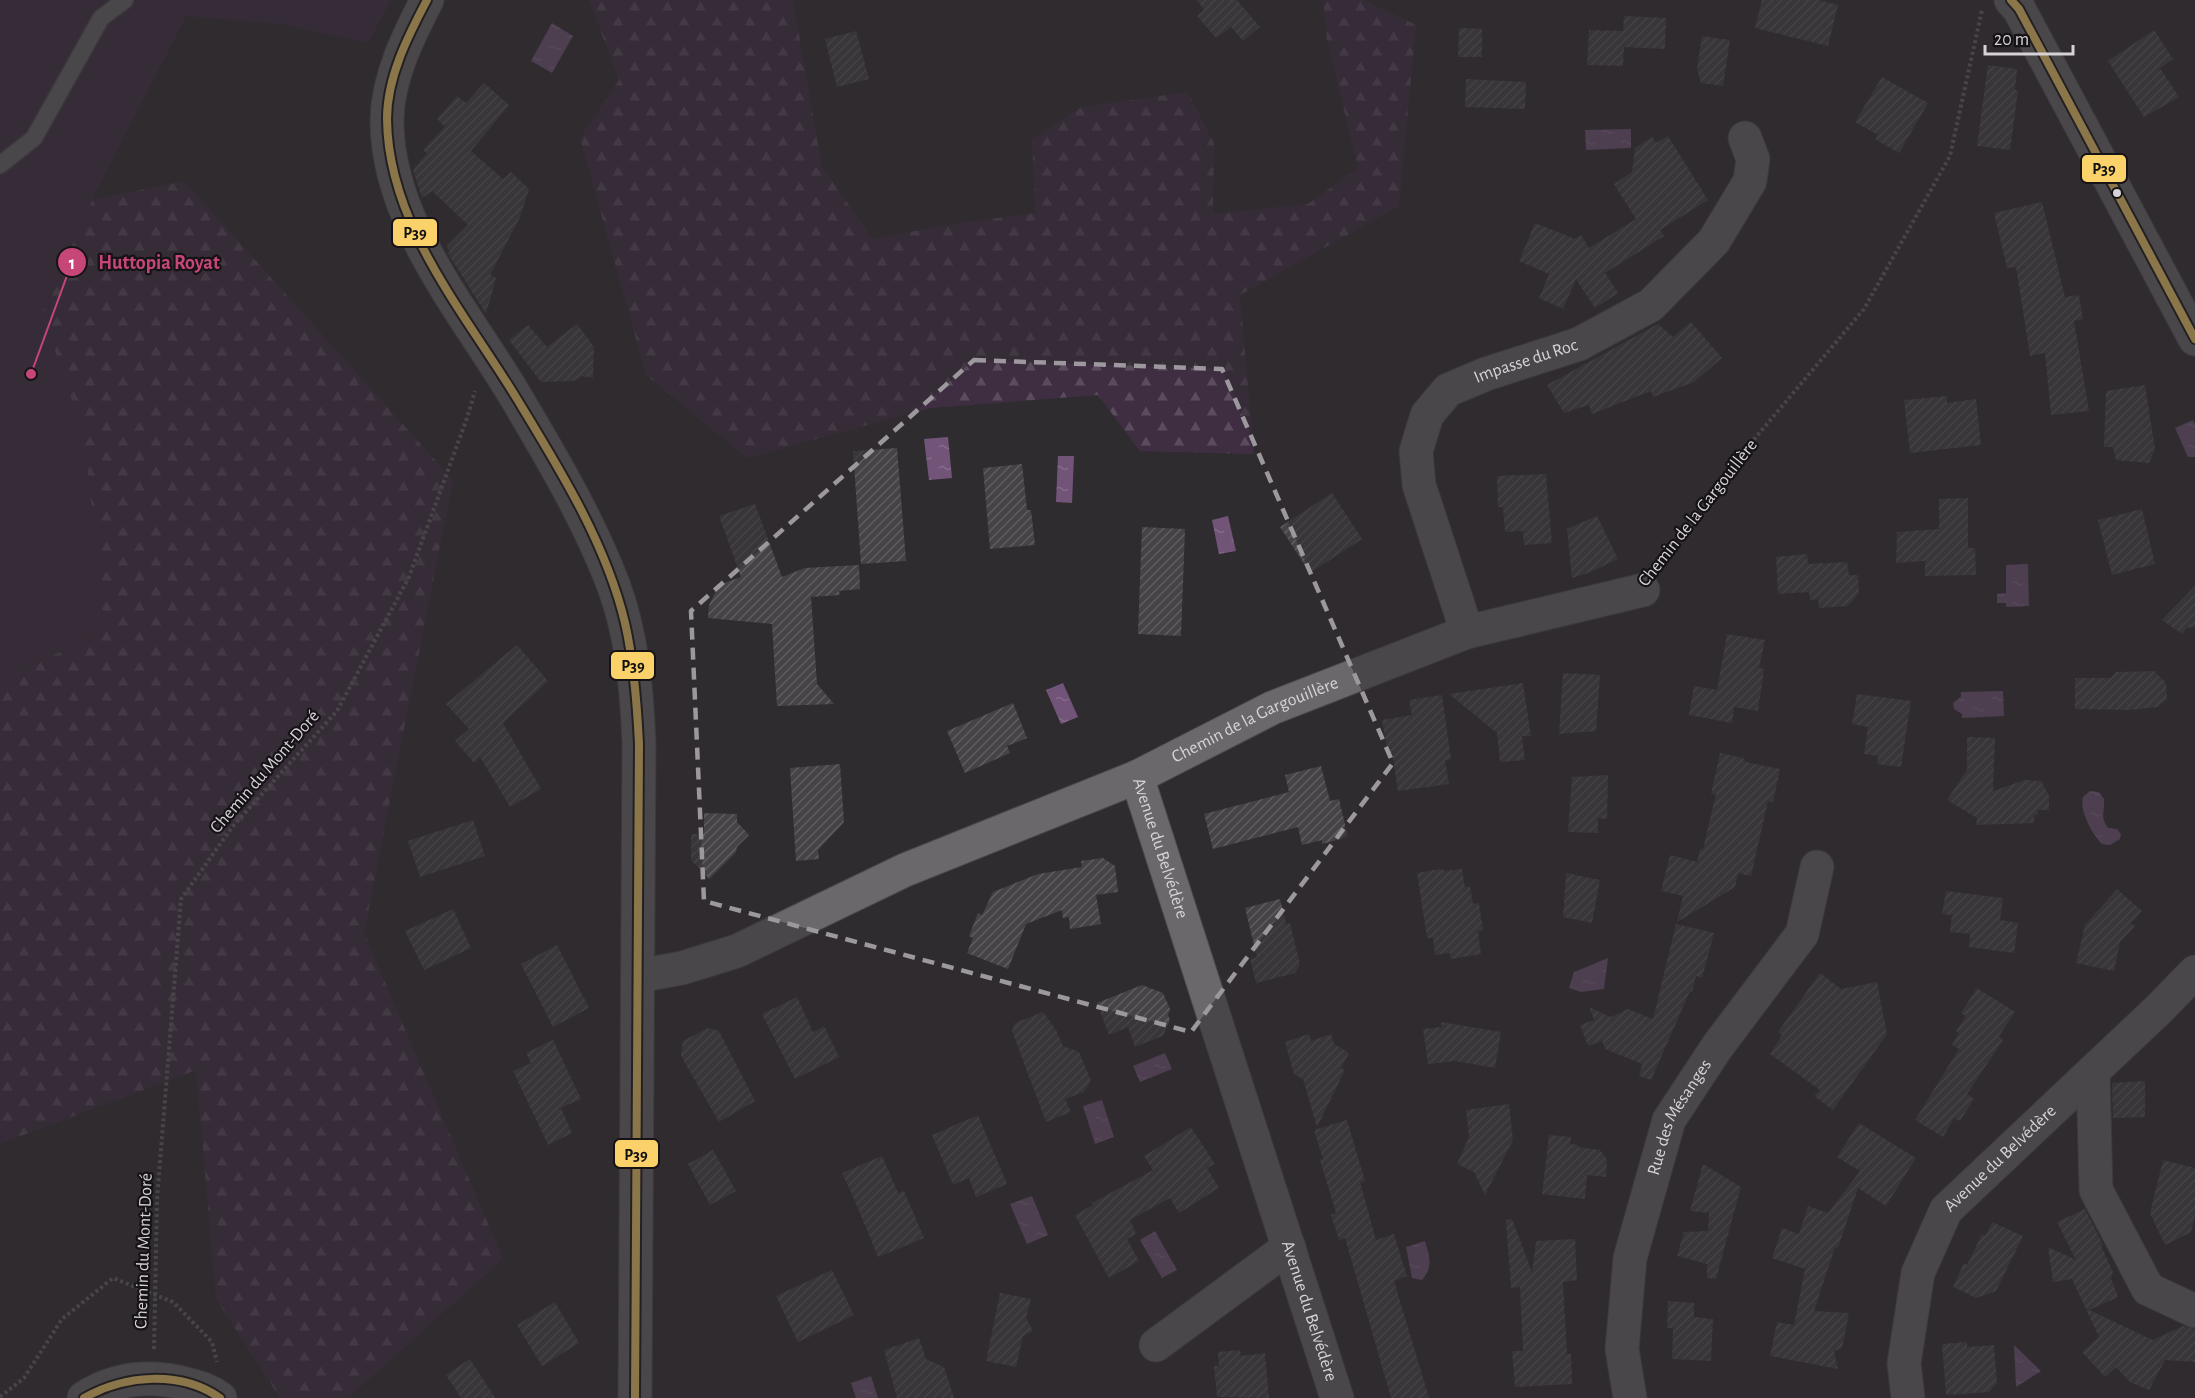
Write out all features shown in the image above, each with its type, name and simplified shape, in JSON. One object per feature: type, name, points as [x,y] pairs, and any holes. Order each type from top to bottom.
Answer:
[{"type":"street","points":[[427,0],[404,45],[389,99],[387,119],[392,163],[409,218],[460,311],[517,399],[582,515],[614,585],[633,667],[638,713],[635,1398]]},
{"type":"street","points":[[2012,0],[2019,9],[2195,339]]},
{"type":"street","name":"Impasse du Roc","points":[[1467,632],[1419,485],[1416,452],[1427,416],[1448,390],[1486,374],[1579,344],[1651,304],[1714,241],[1750,181],[1753,159],[1745,138]]},
{"type":"street","name":"Chemin de la Gargouillère","points":[[1137,777],[1272,708],[1467,632],[1643,590]]},
{"type":"street","name":"Avenue du Belvédère","points":[[638,976],[682,968],[737,951],[905,870],[1137,777],[1337,1398]]},
{"type":"street","name":"Rue des Mésanges","points":[[1630,1398],[1622,1349],[1630,1258],[1670,1120],[1717,1047],[1802,934],[1817,867]]},
{"type":"street","name":"Avenue du Belvédère","points":[[1908,1398],[1904,1363],[1918,1273],[1946,1210],[2159,1009],[2195,972]]},
{"type":"street","points":[[2093,1071],[2096,1190],[2148,1289],[2195,1311]]},
{"type":"street","points":[[1156,1345],[1289,1247]]},
{"type":"street","points":[[84,1398],[112,1384],[154,1377],[197,1387],[214,1393],[220,1398]]},
{"type":"lane","points":[[0,165],[34,138],[101,18],[125,0]]},
{"type":"path","name":"Chemin de la Gargouillère","points":[[1643,590],[1740,456],[1864,309],[1950,156],[1984,0]]},
{"type":"path","name":"Chemin du Mont-Doré","points":[[154,1377],[157,1200],[181,899],[233,826],[337,711],[409,577],[467,418],[487,350]]},
{"type":"path","points":[[0,1397],[24,1378],[62,1319],[113,1278],[173,1302],[212,1342],[218,1364]]},
{"type":"highlighted area","points":[[974,360],[1222,369],[1393,763],[1191,1032],[704,901],[691,611]]},
{"type":"green space","points":[[0,0],[391,0],[368,43],[281,24],[186,16],[92,200],[42,313],[84,436],[104,626],[96,635],[0,680]]},
{"type":"green space","points":[[589,0],[793,0],[822,167],[873,239],[952,224],[1035,213],[1032,139],[1081,107],[1188,92],[1214,143],[1213,214],[1308,204],[1358,168],[1327,40],[1323,0],[1364,0],[1416,25],[1399,206],[1240,295],[1254,454],[1140,451],[1098,395],[930,408],[747,458],[646,375],[580,138],[619,80]]},
{"type":"green space","points":[[184,181],[453,480],[364,933],[503,1259],[348,1398],[280,1398],[216,1299],[196,1070],[0,1144],[0,680],[96,635],[84,436],[42,313],[92,200]]},
{"type":"water","points":[[552,23],[573,36],[552,73],[531,61]]},
{"type":"water","points":[[1631,129],[1631,148],[1586,150],[1585,130]]},
{"type":"water","points":[[2193,420],[2195,457],[2188,457],[2175,428]]},
{"type":"water","points":[[948,437],[952,478],[929,480],[924,439]]},
{"type":"water","points":[[1058,456],[1074,456],[1072,503],[1056,502]]},
{"type":"water","points":[[1228,516],[1236,551],[1219,554],[1212,520]]},
{"type":"water","points":[[2028,564],[2029,606],[2006,607],[2006,603],[1997,603],[1997,594],[2006,593],[2006,565]]},
{"type":"water","points":[[1063,683],[1078,717],[1061,724],[1046,690]]},
{"type":"water","points":[[2003,691],[2004,716],[1962,718],[1962,714],[1954,709],[1953,703],[1961,697],[1961,692]]},
{"type":"water","points":[[2090,791],[2099,792],[2104,799],[2103,817],[2108,828],[2117,829],[2121,834],[2120,839],[2110,845],[2102,844],[2098,840],[2085,815],[2083,797]]},
{"type":"water","points":[[1608,958],[1604,989],[1581,992],[1569,988],[1574,972]]},
{"type":"water","points":[[1165,1053],[1172,1069],[1140,1082],[1133,1066]]},
{"type":"water","points":[[1102,1100],[1114,1137],[1095,1144],[1083,1106]]},
{"type":"water","points":[[1032,1196],[1048,1235],[1027,1244],[1010,1204]]},
{"type":"water","points":[[1155,1231],[1177,1270],[1162,1278],[1140,1240]]},
{"type":"water","points":[[1425,1241],[1429,1257],[1428,1271],[1422,1280],[1412,1278],[1406,1247]]},
{"type":"water","points":[[2014,1345],[2041,1371],[2016,1387]]},
{"type":"water","points":[[871,1376],[878,1398],[856,1398],[851,1383]]},
{"type":"building","points":[[1197,0],[1237,0],[1260,27],[1243,41],[1231,27],[1216,38],[1197,16],[1204,10]]},
{"type":"building","points":[[1762,0],[1818,0],[1838,5],[1828,46],[1755,28]]},
{"type":"building","points":[[1624,16],[1666,18],[1665,49],[1624,47],[1623,66],[1587,65],[1589,30],[1623,31]]},
{"type":"building","points":[[1459,28],[1482,29],[1482,57],[1458,57]]},
{"type":"building","points":[[2154,30],[2173,59],[2160,68],[2179,97],[2144,117],[2108,61]]},
{"type":"building","points":[[856,31],[869,79],[837,87],[825,39]]},
{"type":"building","points":[[1702,36],[1730,40],[1723,86],[1701,83],[1697,69]]},
{"type":"building","points":[[1988,65],[2017,69],[2015,90],[2018,91],[2010,150],[1977,146]]},
{"type":"building","points":[[1882,77],[1928,103],[1899,153],[1875,139],[1878,135],[1855,122]]},
{"type":"building","points":[[1466,79],[1526,82],[1525,109],[1465,107]]},
{"type":"building","points":[[484,83],[509,105],[471,151],[503,179],[511,172],[529,189],[520,217],[490,275],[496,278],[486,314],[447,252],[450,254],[447,246],[468,225],[432,191],[422,198],[413,170],[427,153],[423,150],[445,127],[437,119],[457,96],[466,103]]},
{"type":"building","points":[[1668,136],[1708,200],[1660,230],[1664,236],[1605,273],[1618,293],[1595,308],[1576,279],[1563,309],[1539,298],[1549,274],[1519,261],[1535,223],[1575,239],[1581,235],[1589,248],[1636,219],[1614,184],[1632,172],[1635,148],[1652,137],[1656,143]]},
{"type":"building","points":[[2042,202],[2065,297],[2079,295],[2083,319],[2074,321],[2089,411],[2051,415],[2045,353],[2030,356],[2016,267],[2007,268],[1994,213]]},
{"type":"building","points":[[1691,322],[1722,358],[1694,382],[1653,397],[1651,391],[1592,414],[1589,405],[1564,413],[1547,385],[1658,324],[1673,337]]},
{"type":"building","points":[[577,324],[594,347],[593,378],[582,376],[574,381],[541,382],[509,340],[528,325],[547,347]]},
{"type":"building","points":[[2145,385],[2155,449],[2149,463],[2116,460],[2113,447],[2104,447],[2106,391]]},
{"type":"building","points":[[1947,396],[1947,403],[1976,399],[1981,445],[1910,453],[1904,400]]},
{"type":"building","points":[[897,448],[906,561],[861,564],[853,451]]},
{"type":"building","points":[[1022,464],[1027,510],[1031,510],[1035,545],[990,549],[983,468]]},
{"type":"building","points":[[1546,474],[1552,543],[1524,545],[1523,531],[1505,532],[1503,507],[1498,507],[1497,476]]},
{"type":"building","points":[[1332,493],[1362,539],[1310,573],[1280,527]]},
{"type":"building","points":[[1968,498],[1968,548],[1975,548],[1976,575],[1925,576],[1925,561],[1896,563],[1897,532],[1939,529],[1939,499]]},
{"type":"building","points":[[755,504],[782,577],[805,568],[859,565],[860,589],[839,591],[840,595],[811,597],[817,684],[834,704],[777,706],[772,624],[708,618],[709,605],[715,593],[724,583],[741,577],[719,516]]},
{"type":"building","points":[[2142,509],[2155,564],[2112,575],[2098,520]]},
{"type":"building","points":[[1597,516],[1618,559],[1572,578],[1567,529]]},
{"type":"building","points":[[1142,527],[1185,529],[1181,636],[1138,634]]},
{"type":"building","points":[[1807,554],[1808,564],[1847,562],[1849,575],[1858,575],[1859,593],[1848,606],[1819,608],[1818,599],[1810,600],[1809,592],[1778,594],[1776,557]]},
{"type":"building","points":[[2195,586],[2195,627],[2187,628],[2182,634],[2162,620]]},
{"type":"building","points":[[1727,634],[1765,640],[1759,668],[1764,669],[1758,711],[1734,707],[1732,723],[1689,715],[1694,686],[1717,690]]},
{"type":"building","points":[[517,645],[548,681],[503,723],[541,789],[510,807],[480,757],[474,763],[455,741],[469,729],[446,704]]},
{"type":"building","points":[[2154,671],[2166,683],[2167,699],[2158,707],[2128,710],[2075,709],[2075,678],[2111,678],[2116,672]]},
{"type":"building","points":[[1563,673],[1600,675],[1596,731],[1559,734]]},
{"type":"building","points":[[1523,683],[1531,736],[1522,736],[1525,760],[1500,762],[1497,733],[1449,694]]},
{"type":"building","points":[[1857,694],[1911,701],[1901,767],[1877,764],[1878,756],[1864,754],[1868,727],[1852,724]]},
{"type":"building","points":[[1442,695],[1451,759],[1445,760],[1449,784],[1398,791],[1393,758],[1389,758],[1382,720],[1412,715],[1409,700]]},
{"type":"building","points":[[1013,703],[1027,738],[1007,746],[1010,753],[965,773],[947,731]]},
{"type":"building","points":[[1967,737],[1995,738],[1993,791],[2025,780],[2041,781],[2049,796],[2049,810],[2038,810],[2037,815],[2034,815],[2034,823],[1976,825],[1977,818],[1947,800],[1967,770]]},
{"type":"building","points":[[1720,753],[1743,758],[1746,762],[1780,769],[1773,802],[1768,801],[1751,876],[1738,873],[1735,887],[1677,922],[1683,896],[1661,891],[1670,855],[1697,862],[1700,849],[1703,849],[1716,794],[1711,794]]},
{"type":"building","points":[[840,764],[844,822],[818,850],[819,859],[796,861],[790,768]]},
{"type":"building","points":[[1321,766],[1330,801],[1339,799],[1348,837],[1322,844],[1322,840],[1302,845],[1298,827],[1213,849],[1204,814],[1289,792],[1285,775]]},
{"type":"building","points":[[1608,775],[1607,819],[1598,818],[1598,833],[1568,832],[1572,777]]},
{"type":"building","points":[[704,813],[737,814],[737,822],[749,835],[737,847],[736,852],[709,879],[691,860],[691,834],[704,834]]},
{"type":"building","points":[[473,820],[485,856],[420,877],[408,841]]},
{"type":"building","points":[[1103,858],[1115,866],[1118,892],[1096,895],[1101,924],[1070,929],[1069,917],[1063,918],[1062,910],[1026,924],[1008,969],[967,953],[973,938],[969,936],[978,913],[982,915],[993,892],[1038,874],[1082,867],[1081,861]]},
{"type":"building","points":[[1440,869],[1446,871],[1462,869],[1465,887],[1470,886],[1473,904],[1479,903],[1483,930],[1478,931],[1481,954],[1451,959],[1450,953],[1435,955],[1433,938],[1427,938],[1417,873]]},
{"type":"building","points":[[1566,873],[1600,880],[1592,923],[1563,917]]},
{"type":"building","points":[[2117,889],[2142,911],[2131,923],[2135,926],[2120,942],[2114,971],[2076,963],[2085,925]]},
{"type":"building","points":[[1946,891],[2003,898],[2000,920],[2018,923],[2014,953],[1969,947],[1970,934],[1950,932],[1952,915],[1942,914]]},
{"type":"building","points":[[1280,899],[1286,924],[1290,923],[1300,965],[1295,973],[1256,983],[1250,959],[1257,957],[1245,908]]},
{"type":"building","points":[[453,909],[471,948],[424,970],[405,931]]},
{"type":"building","points":[[1676,924],[1714,933],[1702,978],[1696,976],[1692,992],[1690,991],[1651,1080],[1639,1076],[1642,1064],[1605,1049],[1602,1041],[1588,1046],[1580,1025],[1594,1020],[1589,1007],[1611,1017],[1628,1009],[1653,1019]]},
{"type":"building","points":[[557,945],[589,1008],[553,1027],[521,964]]},
{"type":"building","points":[[1820,973],[1841,989],[1877,982],[1887,1034],[1833,1110],[1814,1096],[1820,1090],[1770,1054],[1782,1035],[1778,1032]]},
{"type":"building","points":[[1142,985],[1163,993],[1170,1009],[1168,1015],[1170,1020],[1163,1036],[1135,1047],[1128,1027],[1109,1035],[1097,1003]]},
{"type":"building","points":[[1977,988],[2015,1012],[1999,1036],[2003,1040],[1967,1094],[1974,1099],[1960,1121],[1954,1118],[1943,1137],[1915,1120],[1959,1049],[1952,1045],[1959,1033],[1956,1031],[1966,1016],[1961,1013]]},
{"type":"building","points":[[797,997],[813,1032],[824,1026],[839,1057],[795,1079],[762,1014]]},
{"type":"building","points":[[1043,1012],[1056,1030],[1063,1046],[1079,1052],[1091,1081],[1084,1092],[1065,1099],[1071,1112],[1046,1122],[1012,1031],[1015,1023]]},
{"type":"building","points":[[1441,1022],[1501,1032],[1495,1068],[1455,1061],[1428,1064],[1423,1029],[1442,1027]]},
{"type":"building","points":[[708,1028],[719,1031],[755,1101],[719,1122],[681,1056],[683,1041]]},
{"type":"building","points":[[1309,1034],[1311,1041],[1331,1034],[1334,1044],[1349,1053],[1341,1068],[1345,1070],[1317,1127],[1303,1079],[1294,1074],[1285,1042]]},
{"type":"building","points":[[553,1040],[581,1099],[561,1108],[572,1133],[548,1145],[513,1071],[531,1063],[526,1053]]},
{"type":"building","points":[[2145,1081],[2145,1117],[2113,1118],[2112,1083]]},
{"type":"building","points":[[1509,1104],[1513,1140],[1485,1195],[1474,1172],[1457,1164],[1469,1137],[1466,1110]]},
{"type":"building","points":[[978,1115],[1007,1184],[976,1197],[969,1178],[953,1185],[932,1135]]},
{"type":"building","points":[[1347,1120],[1365,1181],[1360,1182],[1376,1240],[1394,1234],[1407,1276],[1394,1281],[1429,1398],[1391,1398],[1345,1238],[1339,1240],[1331,1215],[1336,1213],[1320,1160],[1323,1159],[1314,1130]]},
{"type":"building","points":[[1859,1123],[1916,1158],[1886,1206],[1858,1188],[1838,1248],[1835,1247],[1814,1311],[1849,1313],[1842,1348],[1834,1351],[1838,1369],[1770,1356],[1777,1322],[1794,1325],[1805,1269],[1772,1258],[1782,1228],[1799,1234],[1808,1206],[1828,1213],[1860,1171],[1837,1157]]},
{"type":"building","points":[[1191,1127],[1215,1164],[1207,1168],[1219,1188],[1179,1213],[1170,1198],[1130,1220],[1136,1234],[1127,1239],[1139,1261],[1109,1278],[1075,1215],[1093,1205],[1092,1203],[1153,1170],[1144,1156]]},
{"type":"building","points":[[1549,1135],[1571,1137],[1570,1144],[1600,1150],[1607,1160],[1606,1177],[1587,1175],[1585,1199],[1542,1194]]},
{"type":"building","points":[[713,1150],[736,1191],[710,1205],[688,1164]]},
{"type":"building","points":[[882,1156],[898,1193],[904,1191],[924,1238],[878,1257],[842,1173]]},
{"type":"building","points":[[2163,1160],[2195,1168],[2195,1215],[2191,1232],[2165,1245],[2150,1213]]},
{"type":"building","points":[[1703,1164],[1741,1187],[1716,1279],[1707,1278],[1707,1264],[1677,1256],[1684,1232],[1708,1231],[1709,1213],[1690,1211]]},
{"type":"building","points":[[2085,1209],[2103,1245],[2101,1246],[2113,1272],[2111,1278],[2118,1297],[2089,1310],[2153,1340],[2183,1326],[2195,1329],[2195,1362],[2165,1360],[2149,1390],[2130,1382],[2116,1367],[2105,1377],[2082,1352],[2099,1337],[2072,1279],[2053,1282],[2048,1247],[2076,1260],[2057,1222]]},
{"type":"building","points":[[1512,1219],[1532,1272],[1536,1241],[1575,1239],[1577,1280],[1563,1282],[1567,1354],[1571,1354],[1572,1384],[1515,1387],[1512,1351],[1523,1351],[1520,1287],[1511,1288],[1506,1220]]},
{"type":"building","points":[[1992,1222],[2023,1236],[1996,1291],[1976,1298],[1953,1287],[1964,1263],[1967,1265],[1982,1234],[1985,1236]]},
{"type":"building","points":[[832,1270],[854,1315],[798,1342],[776,1296]]},
{"type":"building","points":[[1000,1293],[1031,1299],[1026,1318],[1033,1331],[1023,1336],[1016,1367],[986,1361]]},
{"type":"building","points":[[1668,1301],[1694,1303],[1694,1317],[1713,1319],[1711,1361],[1672,1359],[1673,1328],[1667,1328]]},
{"type":"building","points":[[555,1302],[579,1343],[542,1366],[517,1325]]},
{"type":"building","points":[[919,1338],[926,1359],[944,1367],[954,1398],[897,1398],[884,1350]]},
{"type":"building","points":[[1967,1342],[1967,1347],[1994,1345],[1997,1383],[1989,1392],[1946,1395],[1942,1344]]},
{"type":"building","points":[[1240,1350],[1241,1356],[1265,1353],[1269,1398],[1217,1397],[1214,1366],[1219,1366],[1218,1352]]},
{"type":"building","points":[[470,1359],[495,1398],[461,1398],[446,1375]]},
{"type":"transit line","name":"P39","points":[[427,0],[400,57],[388,103],[387,119],[391,158],[400,195],[415,231],[453,301],[517,399],[580,507],[617,593],[631,653],[639,744],[635,1398]]},
{"type":"transit line","name":"P39","points":[[2011,0],[2019,9],[2195,339]]},
{"type":"transit line","name":"P39","points":[[84,1398],[116,1384],[152,1379],[188,1383],[220,1398]]},
{"type":"place","name":"Huttopia Royat","points":[[31,374]]}]
